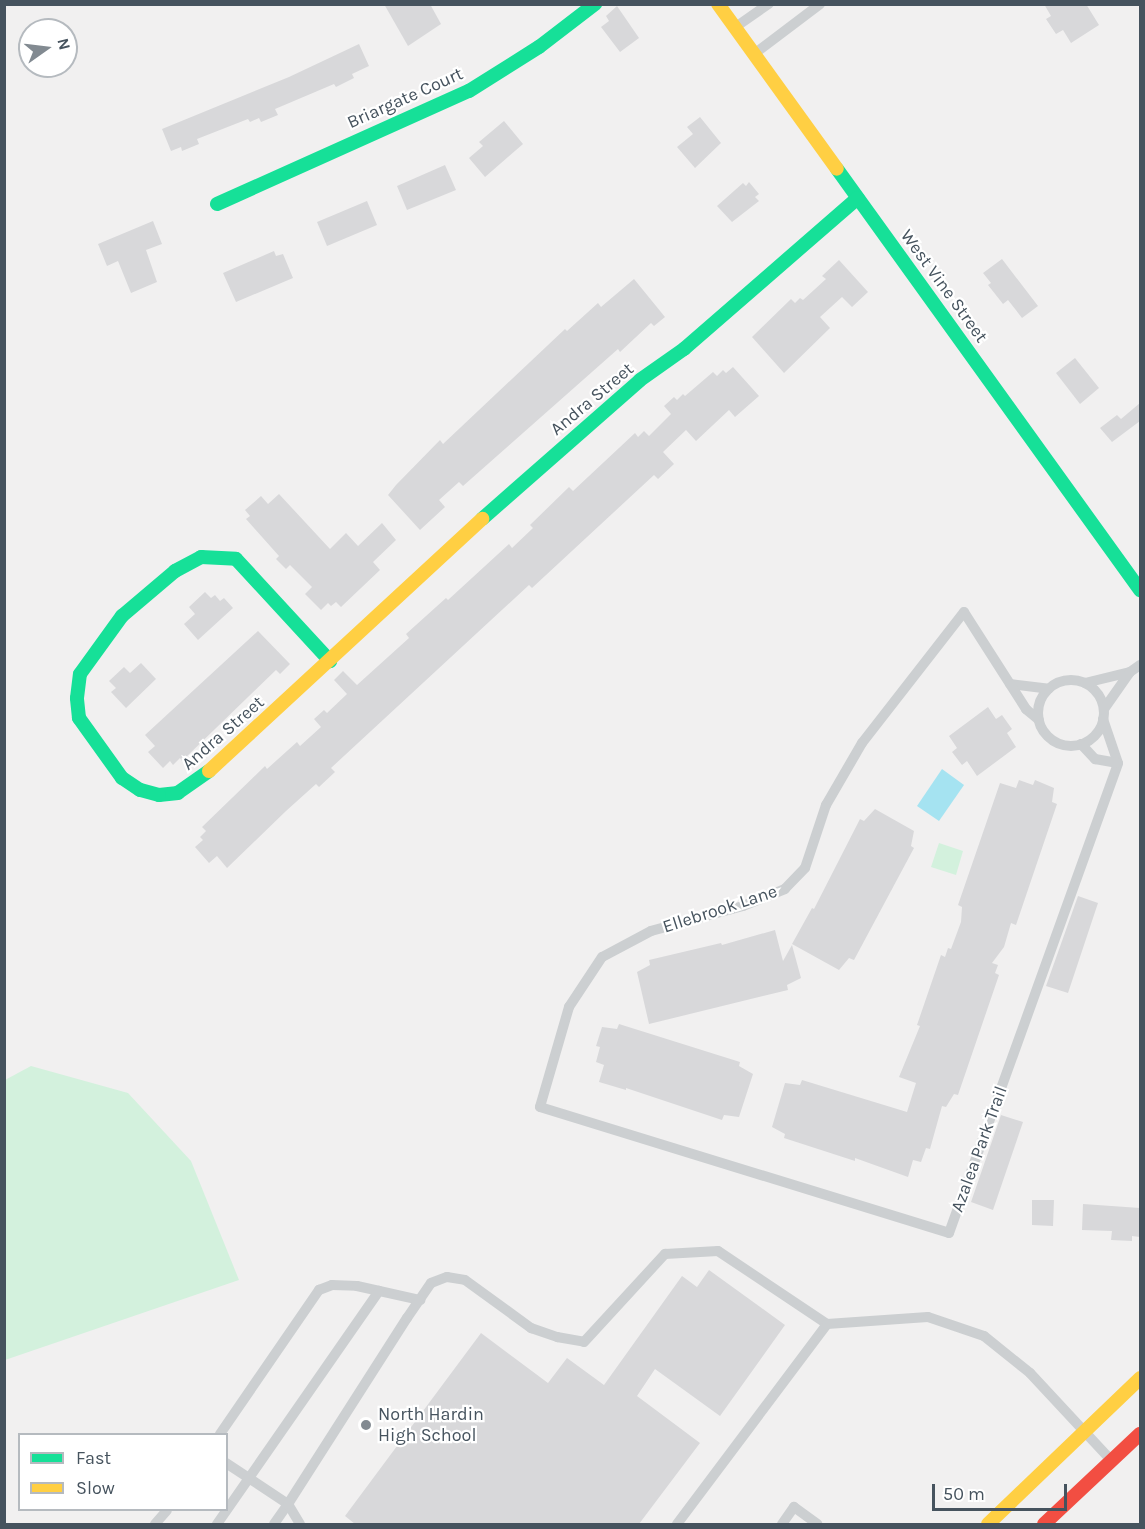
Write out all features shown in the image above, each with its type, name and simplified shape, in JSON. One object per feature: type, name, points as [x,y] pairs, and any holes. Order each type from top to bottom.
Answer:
[{"type":"street","name":"Briargate Court","points":[[218,204],[469,91],[539,47],[595,4]]},
{"type":"street","name":"West Vine Street","points":[[718,4],[1140,590]]},
{"type":"street","name":"Andra Street","points":[[330,661],[236,559],[201,557],[175,571],[122,616],[80,674],[77,698],[79,718],[122,778],[140,790],[159,795],[178,794],[197,782],[330,661],[557,452],[640,380],[684,349],[858,198]]},
{"type":"street","points":[[988,1524],[1140,1378]]},
{"type":"street","points":[[1044,1524],[1140,1434]]},
{"type":"lane","points":[[735,28],[769,4]]},
{"type":"lane","points":[[754,54],[820,4]]},
{"type":"lane","name":"Ellebrook Lane","points":[[540,1107],[568,1007],[602,957],[651,931],[742,906],[785,889],[805,868],[826,805],[862,743],[964,612],[1010,684]]},
{"type":"lane","points":[[1039,720],[1040,704],[1049,689],[1063,681],[1085,683],[1130,672],[1140,665]]},
{"type":"lane","points":[[1010,684],[1026,709],[1039,720],[1047,735],[1064,746],[1081,744],[1094,737],[1103,714],[1130,672]]},
{"type":"lane","points":[[1081,744],[1095,759],[1118,763],[1094,689],[1085,683]]},
{"type":"lane","points":[[1010,684],[1049,689]]},
{"type":"lane","name":"Azalea Park Trail","points":[[540,1107],[950,1233],[1118,763]]},
{"type":"lane","points":[[274,1524],[431,1283],[447,1277],[465,1280],[531,1328],[557,1338],[584,1342],[666,1254],[718,1251],[827,1324],[928,1317],[984,1336],[1030,1373],[1112,1461]]},
{"type":"lane","points":[[221,1433],[319,1290],[332,1285],[420,1299]]},
{"type":"lane","points":[[228,1509],[379,1291]]},
{"type":"lane","points":[[677,1524],[827,1324]]},
{"type":"lane","points":[[228,1464],[288,1504],[300,1524]]},
{"type":"lane","points":[[782,1524],[794,1507],[816,1524]]},
{"type":"lane","points":[[156,1524],[166,1511]]},
{"type":"lane","points":[[217,1524],[226,1511]]},
{"type":"green space","points":[[939,843],[963,851],[956,875],[931,867]]},
{"type":"green space","points":[[31,1066],[128,1093],[191,1161],[239,1280],[5,1360],[5,1080]]},
{"type":"water","points":[[942,769],[964,785],[939,821],[917,806]]},
{"type":"building","points":[[384,4],[430,4],[441,24],[408,46]]},
{"type":"building","points":[[1044,4],[1086,4],[1099,25],[1071,43],[1063,30],[1056,34],[1046,19],[1051,16]]},
{"type":"building","points":[[617,6],[639,38],[620,52],[601,27],[609,21],[606,16]]},
{"type":"building","points":[[359,44],[369,66],[352,74],[354,78],[336,87],[334,84],[275,109],[278,115],[261,122],[259,118],[250,122],[248,119],[197,139],[199,144],[182,151],[181,147],[171,151],[162,129],[289,77]]},
{"type":"building","points":[[700,117],[721,143],[695,168],[677,147],[693,134],[687,127]]},
{"type":"building","points":[[504,121],[523,144],[485,177],[469,158],[483,146],[479,142]]},
{"type":"building","points":[[445,165],[456,190],[407,210],[397,186]]},
{"type":"building","points":[[749,182],[759,194],[755,197],[759,201],[732,222],[717,206],[743,183],[746,186]]},
{"type":"building","points":[[367,201],[377,225],[327,246],[317,222]]},
{"type":"building","points":[[153,221],[162,244],[146,250],[157,282],[131,293],[118,261],[107,266],[98,244]]},
{"type":"building","points":[[274,251],[276,256],[283,254],[293,278],[236,302],[223,273]]},
{"type":"building","points":[[1002,259],[1038,306],[1022,318],[1008,300],[1003,304],[988,285],[991,283],[983,273]]},
{"type":"building","points":[[839,260],[868,292],[852,307],[842,297],[820,317],[830,328],[784,373],[752,337],[791,299],[795,303],[800,298],[803,300],[826,279],[822,276]]},
{"type":"building","points":[[634,279],[665,317],[654,326],[651,323],[620,352],[618,349],[463,486],[459,482],[439,500],[445,507],[420,530],[388,495],[396,485],[440,440],[443,444],[565,329],[567,331],[598,303],[601,307]]},
{"type":"building","points":[[1075,358],[1099,388],[1080,404],[1056,373]]},
{"type":"building","points":[[733,367],[759,396],[735,417],[729,410],[696,441],[686,430],[663,452],[674,464],[658,479],[654,475],[532,588],[529,585],[331,768],[335,772],[319,787],[316,784],[227,868],[217,856],[209,863],[195,847],[203,840],[200,837],[206,831],[202,827],[265,766],[267,769],[297,742],[300,746],[321,727],[314,719],[324,710],[327,713],[347,694],[334,680],[343,671],[357,685],[409,638],[406,634],[446,598],[448,600],[509,544],[512,548],[533,528],[530,525],[569,487],[573,491],[635,433],[638,437],[644,431],[649,436],[671,414],[664,406],[674,397],[677,400],[683,394],[685,396],[713,372],[717,376],[723,370],[726,373]]},
{"type":"building","points":[[1140,403],[1140,421],[1112,442],[1100,428],[1117,415],[1121,419]]},
{"type":"building","points":[[279,494],[330,549],[346,533],[358,546],[382,523],[396,540],[373,562],[380,570],[341,607],[336,602],[331,606],[328,603],[321,610],[305,594],[312,587],[290,565],[286,569],[276,559],[279,556],[246,519],[250,516],[245,510],[261,496],[268,504]]},
{"type":"building","points":[[205,592],[211,598],[215,595],[220,601],[224,598],[233,608],[198,640],[184,624],[195,614],[189,607]]},
{"type":"building","points":[[258,631],[290,664],[280,674],[276,670],[182,761],[180,758],[173,765],[170,761],[163,768],[148,752],[155,746],[145,735]]},
{"type":"building","points":[[141,663],[156,679],[126,708],[111,692],[116,688],[109,681],[124,667],[130,673]]},
{"type":"building","points":[[988,707],[996,719],[1002,715],[1012,729],[1007,733],[1016,747],[977,776],[967,761],[962,765],[952,752],[957,748],[949,736]]},
{"type":"building","points":[[1019,780],[1033,785],[1035,780],[1054,788],[1052,802],[1057,804],[1016,925],[1011,923],[1004,947],[992,963],[998,965],[995,973],[999,975],[958,1095],[954,1094],[946,1107],[942,1106],[930,1149],[926,1148],[921,1162],[913,1160],[908,1177],[855,1158],[855,1161],[784,1138],[785,1134],[772,1127],[785,1083],[800,1085],[802,1080],[907,1112],[916,1083],[899,1077],[920,1026],[917,1025],[941,955],[945,957],[948,948],[951,949],[961,922],[962,907],[958,905],[1000,783],[1016,788]]},
{"type":"building","points":[[875,809],[914,831],[911,846],[914,848],[854,960],[849,958],[839,970],[792,944],[812,908],[814,909],[860,819],[864,821]]},
{"type":"building","points":[[1078,896],[1098,903],[1068,993],[1046,986]]},
{"type":"building","points":[[775,930],[783,961],[792,945],[801,978],[787,985],[788,990],[649,1024],[637,972],[650,965],[649,960],[721,943],[722,945]]},
{"type":"building","points":[[619,1024],[740,1062],[739,1066],[753,1074],[739,1117],[724,1115],[722,1120],[626,1088],[626,1090],[599,1082],[604,1065],[596,1062],[600,1047],[596,1046],[602,1027],[617,1029]]},
{"type":"building","points":[[1001,1115],[1023,1122],[993,1210],[971,1202]]},
{"type":"building","points":[[1032,1200],[1054,1200],[1053,1226],[1032,1225]]},
{"type":"building","points":[[1083,1204],[1140,1208],[1140,1237],[1132,1236],[1132,1241],[1111,1240],[1112,1231],[1082,1230]]},
{"type":"building","name":"North Hardin High School","points":[[709,1270],[785,1325],[720,1416],[655,1369],[637,1396],[700,1443],[639,1524],[355,1524],[345,1516],[481,1333],[548,1383],[567,1358],[604,1385],[682,1276],[697,1287]]},
{"type":"traffic: fast","points":[[217,204],[469,91],[539,47],[595,4]]},
{"type":"traffic: fast","points":[[837,169],[1140,590]]},
{"type":"traffic: fast","points":[[482,519],[640,380],[684,349],[858,198]]},
{"type":"traffic: fast","points":[[209,771],[178,793],[159,795],[140,790],[122,778],[79,718],[77,698],[80,674],[122,616],[175,571],[201,557],[236,559],[330,661]]},
{"type":"traffic: slow","points":[[718,4],[837,169]]},
{"type":"traffic: slow","points":[[209,771],[482,519]]},
{"type":"traffic: slow","points":[[988,1524],[1140,1378]]},
{"type":"traffic: jam","points":[[1044,1524],[1140,1434]]},
{"type":"place","name":"North Hardin High School","points":[[366,1425]]}]
